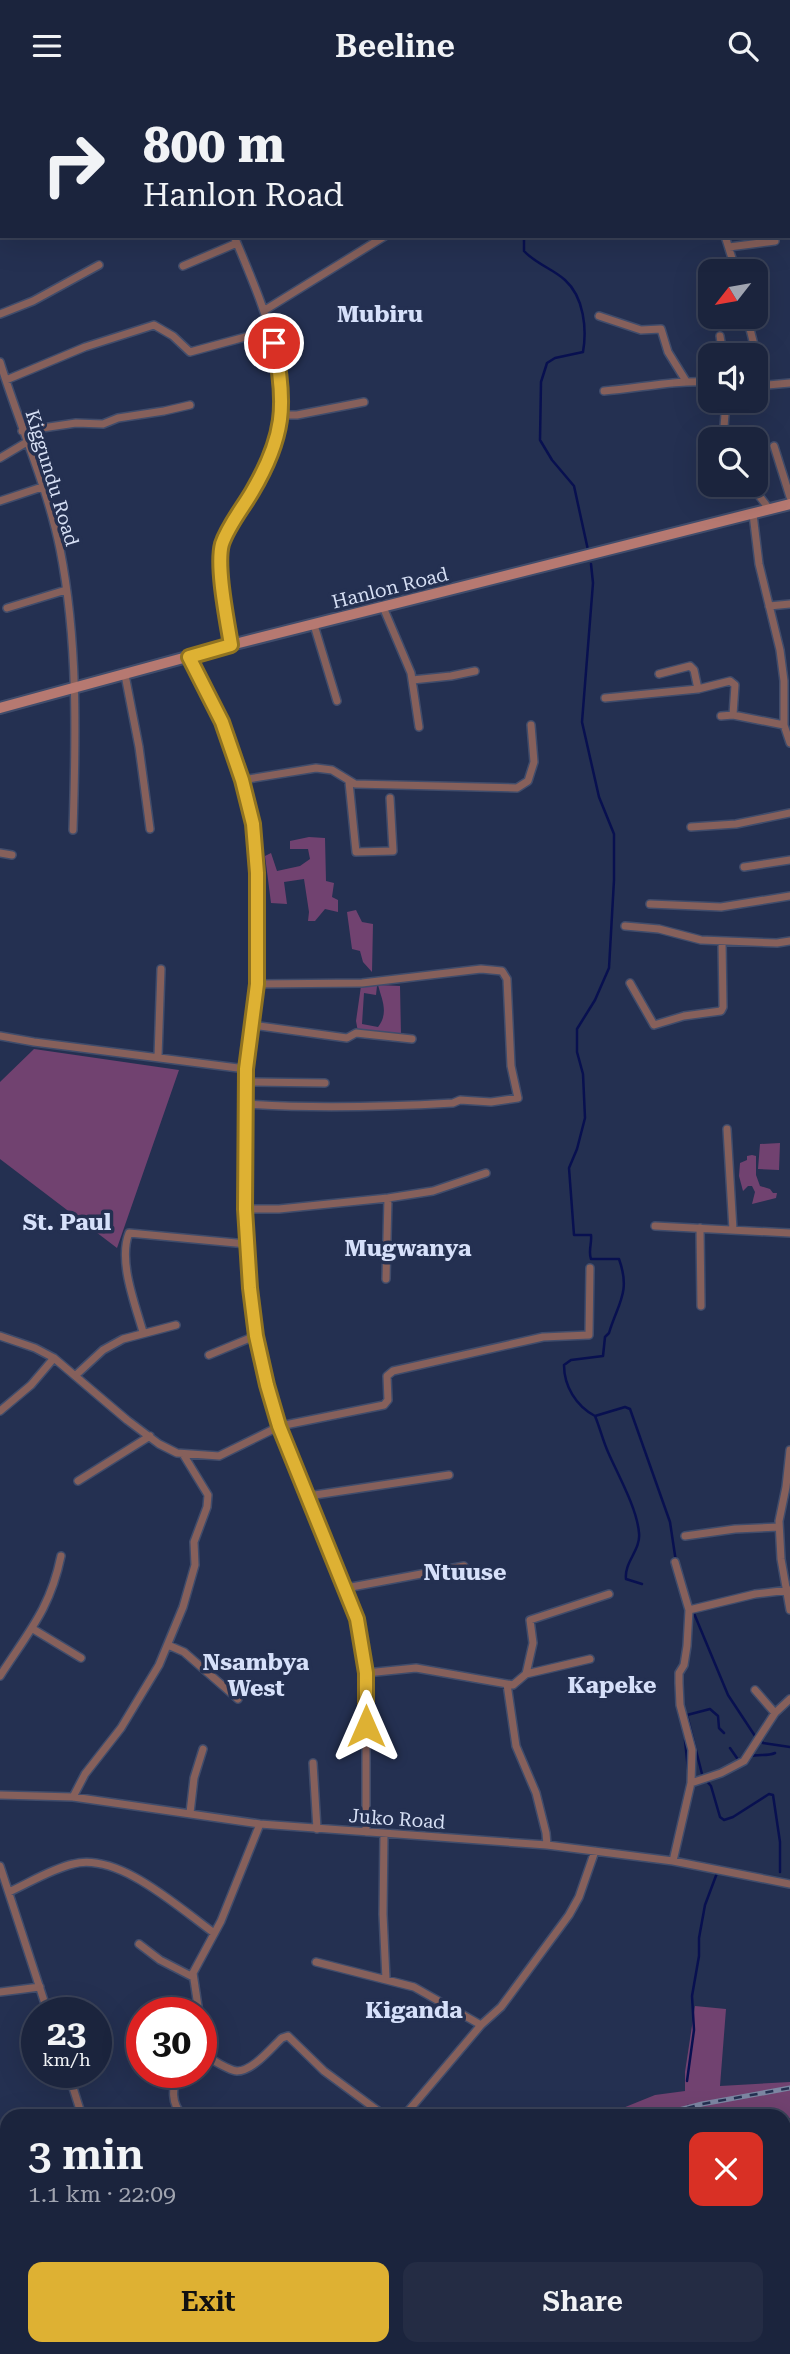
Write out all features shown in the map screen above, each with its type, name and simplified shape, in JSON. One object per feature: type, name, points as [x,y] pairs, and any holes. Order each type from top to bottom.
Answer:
[{"type":"main road","name":"Hanlon Road","points":[[0,708],[231,645],[790,504]]},
{"type":"street","points":[[265,310],[383,238]]},
{"type":"street","points":[[726,238],[732,259]]},
{"type":"street","points":[[183,266],[235,239],[265,310],[281,384],[281,415],[271,458],[222,543],[224,598],[231,645]]},
{"type":"street","points":[[729,247],[775,241]]},
{"type":"street","points":[[0,314],[33,301],[99,265]]},
{"type":"street","points":[[599,316],[641,330],[661,329],[668,352],[685,381]]},
{"type":"street","points":[[6,380],[85,347],[154,325],[173,335],[190,352],[271,330]]},
{"type":"street","points":[[720,336],[721,343]]},
{"type":"street","name":"Kiggundu Road","points":[[0,362],[59,547],[66,590],[74,689],[73,830]]},
{"type":"street","points":[[604,391],[698,382]]},
{"type":"street","points":[[768,385],[790,383]]},
{"type":"street","points":[[281,415],[297,415],[364,402]]},
{"type":"street","points":[[22,431],[76,423],[103,424],[118,418],[190,405]]},
{"type":"street","points":[[0,458],[27,442]]},
{"type":"street","points":[[774,446],[790,497]]},
{"type":"street","points":[[0,501],[41,487]]},
{"type":"street","points":[[760,497],[770,510]]},
{"type":"street","points":[[753,515],[759,564],[787,681],[784,725],[790,743]]},
{"type":"street","points":[[6,608],[66,590]]},
{"type":"street","points":[[769,606],[790,604]]},
{"type":"street","points":[[383,607],[412,680],[419,727]]},
{"type":"street","points":[[314,625],[337,701]]},
{"type":"street","points":[[189,657],[222,722],[242,780],[253,824],[257,873],[257,984],[246,1069],[245,1209],[256,1336],[279,1426],[346,1588],[360,1630],[366,1673],[366,1832]]},
{"type":"street","points":[[659,674],[690,666],[694,670],[698,689]]},
{"type":"street","points":[[412,680],[475,671]]},
{"type":"street","points":[[125,675],[139,747],[150,829]]},
{"type":"street","points":[[606,698],[698,689],[733,682],[733,715]]},
{"type":"street","points":[[721,716],[733,715],[784,725]]},
{"type":"street","points":[[242,780],[316,768],[332,770],[355,784],[517,788],[528,781],[534,762],[531,725]]},
{"type":"street","points":[[349,782],[356,852],[393,851],[390,799]]},
{"type":"street","points":[[691,827],[736,824],[790,813]]},
{"type":"street","points":[[0,853],[12,855]]},
{"type":"street","points":[[744,866],[790,860]]},
{"type":"street","points":[[650,904],[721,907],[790,896]]},
{"type":"street","points":[[625,926],[659,929],[701,940],[777,943],[790,941]]},
{"type":"street","points":[[630,983],[654,1025],[684,1016],[721,1011],[722,941]]},
{"type":"street","points":[[158,1057],[160,969]]},
{"type":"street","points":[[245,1104],[303,1108],[384,1107],[453,1103],[460,1100],[491,1102],[518,1098],[511,1066],[507,979],[502,971],[481,969],[362,983],[257,984]]},
{"type":"street","points":[[252,1025],[347,1038],[356,1033],[412,1039]]},
{"type":"street","points":[[0,1036],[246,1069]]},
{"type":"street","points":[[246,1082],[325,1083]]},
{"type":"street","points":[[727,1129],[733,1230]]},
{"type":"street","points":[[245,1209],[279,1209],[387,1198],[433,1191],[486,1173]]},
{"type":"street","points":[[386,1279],[387,1198]]},
{"type":"street","points":[[655,1226],[790,1233]]},
{"type":"street","points":[[700,1228],[701,1306]]},
{"type":"street","points":[[143,1332],[127,1273],[129,1233],[247,1244]]},
{"type":"street","points":[[0,1336],[54,1358],[127,1420],[170,1451],[219,1456],[279,1426],[384,1405],[388,1400],[387,1376],[393,1371],[544,1337],[589,1335],[590,1268]]},
{"type":"street","points":[[76,1375],[103,1350],[143,1332],[176,1325]]},
{"type":"street","points":[[209,1355],[256,1336]]},
{"type":"street","points":[[0,1411],[31,1385],[54,1358]]},
{"type":"street","points":[[78,1481],[150,1436]]},
{"type":"street","points":[[790,1450],[779,1527],[781,1559],[790,1610]]},
{"type":"street","points":[[73,1797],[85,1773],[121,1728],[159,1665],[191,1582],[195,1565],[194,1542],[207,1507],[208,1495],[183,1454]]},
{"type":"street","points":[[307,1496],[449,1475]]},
{"type":"street","points":[[685,1536],[735,1529],[779,1527]]},
{"type":"street","points":[[0,1676],[33,1629],[52,1591],[61,1556]]},
{"type":"street","points":[[673,1861],[691,1783],[692,1750],[680,1705],[679,1683],[679,1673],[684,1665],[687,1646],[689,1610],[675,1562]]},
{"type":"street","points":[[346,1588],[464,1566]]},
{"type":"street","points":[[689,1610],[755,1594],[788,1590]]},
{"type":"street","points":[[526,1674],[533,1643],[530,1620],[609,1594]]},
{"type":"street","points":[[33,1629],[81,1658]]},
{"type":"street","points":[[168,1645],[184,1652],[238,1699]]},
{"type":"street","points":[[366,1673],[416,1668],[516,1684],[526,1674],[590,1659]]},
{"type":"street","points":[[507,1684],[516,1746],[536,1793],[547,1833],[547,1845]]},
{"type":"street","points":[[755,1690],[775,1713]]},
{"type":"street","points":[[691,1783],[721,1773],[744,1761],[775,1713],[790,1699]]},
{"type":"street","points":[[190,1813],[194,1778],[203,1749]]},
{"type":"street","points":[[313,1763],[317,1829]]},
{"type":"street","name":"Juko Road","points":[[0,1795],[73,1797],[260,1824],[547,1845],[673,1861],[790,1884]]},
{"type":"street","points":[[196,1997],[193,1977],[195,1967],[214,1933],[260,1824]]},
{"type":"street","points":[[384,1834],[383,1914],[386,1979]]},
{"type":"street","points":[[410,2109],[481,2025],[501,2007],[569,1915],[579,1897],[595,1851]]},
{"type":"street","points":[[9,1892],[72,1864],[104,1864],[116,1868],[162,1895],[214,1933]]},
{"type":"street","points":[[0,1866],[43,1997]]},
{"type":"street","points":[[139,1944],[193,1977]]},
{"type":"street","points":[[316,1962],[386,1979],[429,1994],[481,2025]]},
{"type":"street","points":[[0,1992],[40,1987]]},
{"type":"street","points":[[217,2062],[234,2071],[242,2070],[288,2036],[324,2071],[376,2109]]},
{"type":"street","points":[[73,2088],[80,2109]]},
{"type":"street","points":[[174,2088],[176,2109]]},
{"type":"shaded area","points":[[309,837],[325,838],[326,881],[334,883],[332,897],[338,900],[338,912],[325,909],[315,921],[308,921],[304,879],[284,882],[287,904],[271,903],[265,856],[271,853],[277,871],[300,866],[310,859],[308,849],[290,849],[290,841]]},
{"type":"shaded area","points":[[356,910],[362,922],[373,924],[372,972],[363,962],[360,951],[352,949],[347,912]]},
{"type":"shaded area","points":[[378,985],[400,986],[401,1035],[358,1032],[356,1021],[361,986],[377,986],[376,995],[364,993],[362,1024],[378,1027],[381,1022],[384,1006]]},
{"type":"shaded area","points":[[34,1049],[179,1070],[117,1248],[0,1159],[0,1082]]},
{"type":"shaded area","points":[[780,1143],[779,1170],[758,1169],[760,1144]]},
{"type":"shaded area","points":[[752,1155],[756,1156],[756,1175],[760,1186],[777,1193],[776,1198],[752,1204],[755,1192],[752,1186],[743,1191],[739,1176],[740,1163]]},
{"type":"shaded area","points":[[695,2006],[726,2009],[720,2086],[790,2082],[790,2109],[620,2109],[655,2095],[685,2091],[685,2072]]},
{"type":"waterway","points":[[524,238],[524,251],[565,280],[576,295],[583,314],[583,352],[555,358],[547,363],[541,382],[540,440],[552,460],[574,486],[588,550]]},
{"type":"waterway","points":[[591,564],[593,583],[582,722],[599,797],[614,834],[614,880],[609,968],[595,1000],[577,1029],[585,1118],[569,1168],[574,1235],[591,1235],[591,1259],[619,1259],[624,1280],[619,1305],[605,1337],[603,1356],[571,1360],[564,1365],[569,1388],[588,1412],[595,1416],[625,1407],[630,1409],[670,1522],[676,1562]]},
{"type":"waterway","points":[[595,1416],[638,1523],[638,1545],[627,1567],[626,1579],[642,1584]]},
{"type":"waterway","points":[[693,1611],[728,1695],[757,1739]]},
{"type":"waterway","points":[[702,1774],[687,1715],[710,1709],[718,1716],[719,1728],[724,1733]]},
{"type":"waterway","points":[[762,1738],[763,1743],[790,1747]]},
{"type":"waterway","points":[[685,1740],[688,1769]]},
{"type":"waterway","points":[[730,1748],[739,1761]]},
{"type":"waterway","points":[[748,1757],[775,1753]]},
{"type":"waterway","points":[[706,1780],[711,1786],[720,1817],[724,1820],[769,1794],[773,1795],[780,1842],[780,1872]]},
{"type":"waterway","points":[[687,2081],[694,2030],[692,1996],[699,1956],[699,1938],[705,1905],[717,1873]]},
{"type":"railway","points":[[683,2109],[790,2088]]},
{"type":"district","name":"Mubiru","points":[[380,314]]},
{"type":"district","name":"St. Paul","points":[[67,1222]]},
{"type":"district","name":"Mugwanya","points":[[408,1248]]},
{"type":"district","name":"Ntuuse","points":[[465,1572]]},
{"type":"district","name":"Nsambya West","points":[[256,1675]]},
{"type":"district","name":"Kapeke","points":[[612,1685]]},
{"type":"district","name":"Kiganda","points":[[414,2010]]},
{"type":"route","points":[[274,343],[281,384],[277,441],[271,458],[222,543],[224,598],[231,645],[189,657],[222,722],[242,780],[253,824],[257,873],[257,984],[246,1069],[245,1104],[245,1209],[251,1306],[260,1360],[279,1426],[357,1619],[363,1641],[366,1673],[366,1726]]}]
